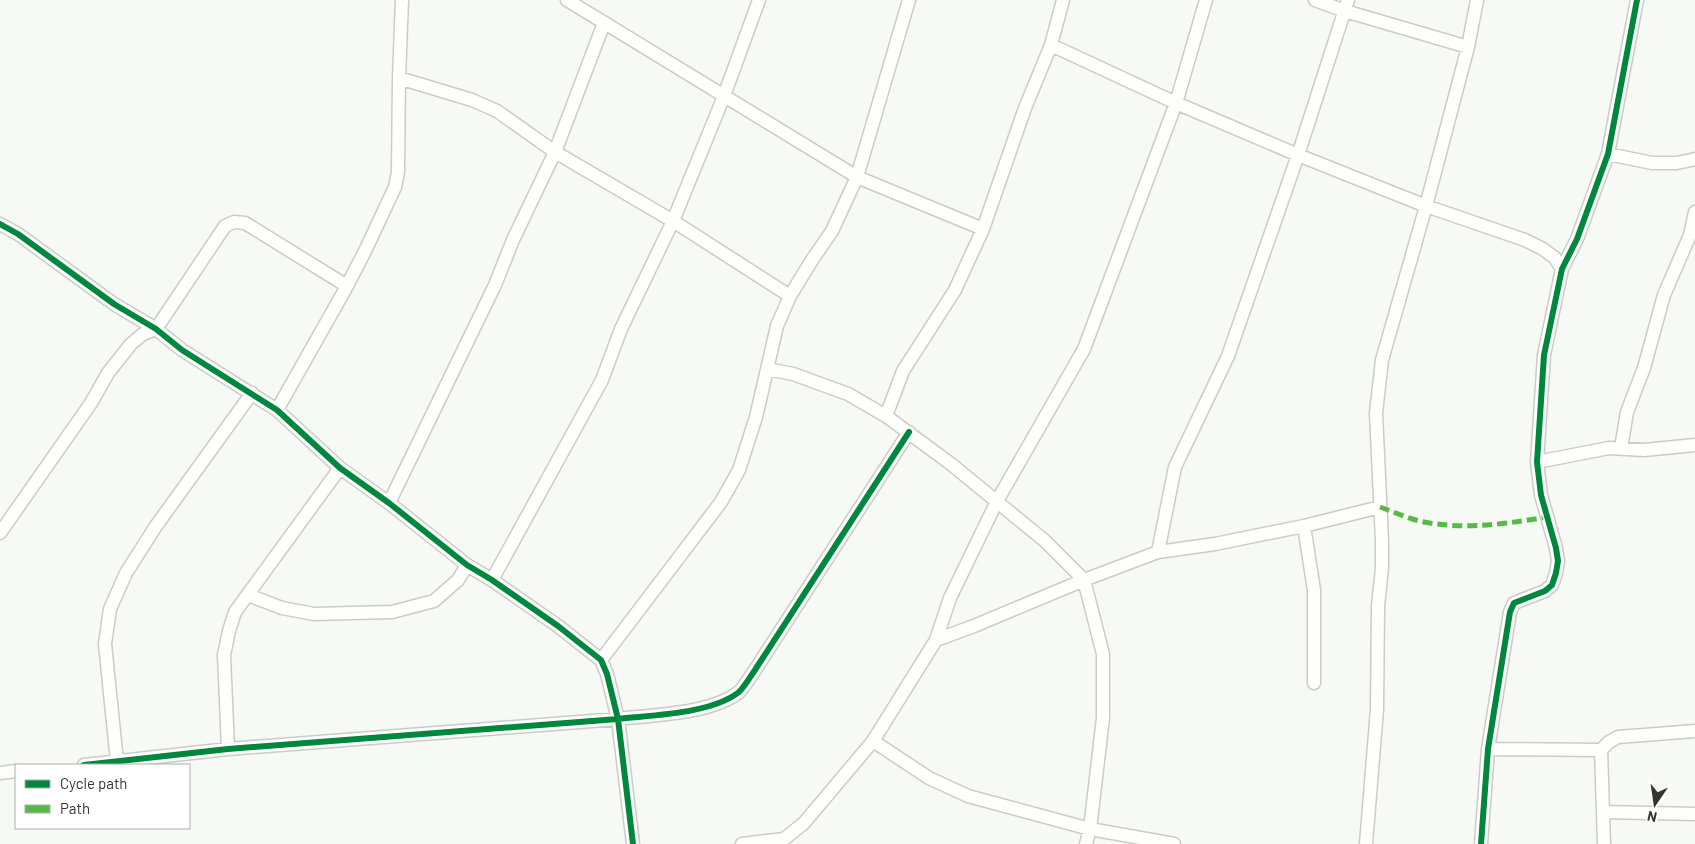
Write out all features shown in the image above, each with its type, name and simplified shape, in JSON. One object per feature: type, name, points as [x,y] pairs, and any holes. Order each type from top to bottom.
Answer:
[{"type":"street","points":[[277,410],[347,286],[395,187],[398,172],[402,0]]},
{"type":"street","points":[[567,0],[857,177],[983,229]]},
{"type":"street","points":[[492,580],[602,380],[621,329],[673,221],[724,96],[759,0]]},
{"type":"street","points":[[601,660],[721,502],[739,470],[756,417],[777,326],[790,296],[832,231],[857,177],[909,0]]},
{"type":"street","points":[[886,416],[903,371],[955,290],[983,229],[1025,108],[1051,45],[1063,0]]},
{"type":"street","points":[[742,844],[784,842],[804,823],[873,742],[936,640],[950,598],[997,501],[1084,349],[1176,103],[1206,0]]},
{"type":"street","points":[[1315,0],[1347,5],[1468,47]]},
{"type":"street","points":[[1366,844],[1377,709],[1378,606],[1382,540],[1376,413],[1382,360],[1426,206],[1468,47],[1477,0]]},
{"type":"street","points":[[1481,844],[1488,749],[1511,607],[1523,598],[1544,591],[1552,585],[1558,561],[1541,495],[1537,462],[1544,354],[1562,269],[1577,239],[1608,154],[1636,0]]},
{"type":"street","points":[[1158,552],[1175,467],[1228,356],[1298,155],[1347,5]]},
{"type":"street","points":[[389,502],[496,285],[513,240],[554,152],[604,23]]},
{"type":"street","points":[[1051,45],[1176,103],[1298,155],[1426,206],[1525,240],[1544,249],[1562,269]]},
{"type":"street","points":[[399,78],[472,100],[497,111],[554,152],[673,221],[790,296]]},
{"type":"street","points":[[1608,154],[1652,164],[1677,163],[1695,159]]},
{"type":"street","points":[[1621,448],[1627,412],[1644,368],[1664,294],[1690,235],[1695,212]]},
{"type":"street","points":[[0,533],[119,358],[130,344],[143,334],[156,329],[211,244],[225,226],[234,222],[246,224],[347,286]]},
{"type":"street","points":[[0,224],[18,234],[114,304],[156,329],[182,350],[277,410],[340,468],[389,502],[467,565],[558,626],[601,660],[607,674],[618,719],[634,844]]},
{"type":"street","points":[[767,369],[792,374],[848,394],[886,416],[997,501],[1045,541],[1084,580],[1103,654],[1103,718],[1090,829],[1086,844]]},
{"type":"street","points":[[117,762],[105,644],[110,609],[126,573],[156,526],[252,393]]},
{"type":"street","points":[[95,764],[228,749],[618,719],[674,713],[720,703],[740,691],[755,670],[908,432]]},
{"type":"street","points":[[1537,462],[1608,448],[1644,450],[1695,445]]},
{"type":"street","points":[[228,749],[224,655],[235,612],[340,468]]},
{"type":"street","points":[[936,640],[1158,552],[1215,544],[1304,526],[1380,507]]},
{"type":"street","points":[[1304,526],[1314,590],[1314,682]]},
{"type":"street","points":[[248,595],[282,608],[314,614],[392,612],[434,601],[458,580],[467,565]]},
{"type":"street","points":[[1488,749],[1601,750],[1618,737],[1695,731]]},
{"type":"street","points":[[873,742],[929,778],[968,796],[1090,829],[1174,844]]},
{"type":"street","points":[[1601,750],[1604,844]]},
{"type":"street","points":[[0,772],[15,771]]},
{"type":"street","points":[[1603,812],[1695,814]]},
{"type":"marked path","points":[[1380,507],[1418,521],[1455,526],[1501,524],[1547,517]]},
{"type":"cycle path","points":[[1481,844],[1488,749],[1510,612],[1514,603],[1545,591],[1552,585],[1558,561],[1541,495],[1537,462],[1544,355],[1562,269],[1577,239],[1608,154],[1637,0]]},
{"type":"cycle path","points":[[0,224],[18,234],[114,304],[156,329],[182,350],[277,410],[340,468],[389,503],[467,565],[558,626],[601,660],[607,674],[618,719],[633,844]]},
{"type":"cycle path","points":[[93,764],[228,749],[618,719],[681,712],[713,705],[739,692],[747,681],[909,432]]}]
